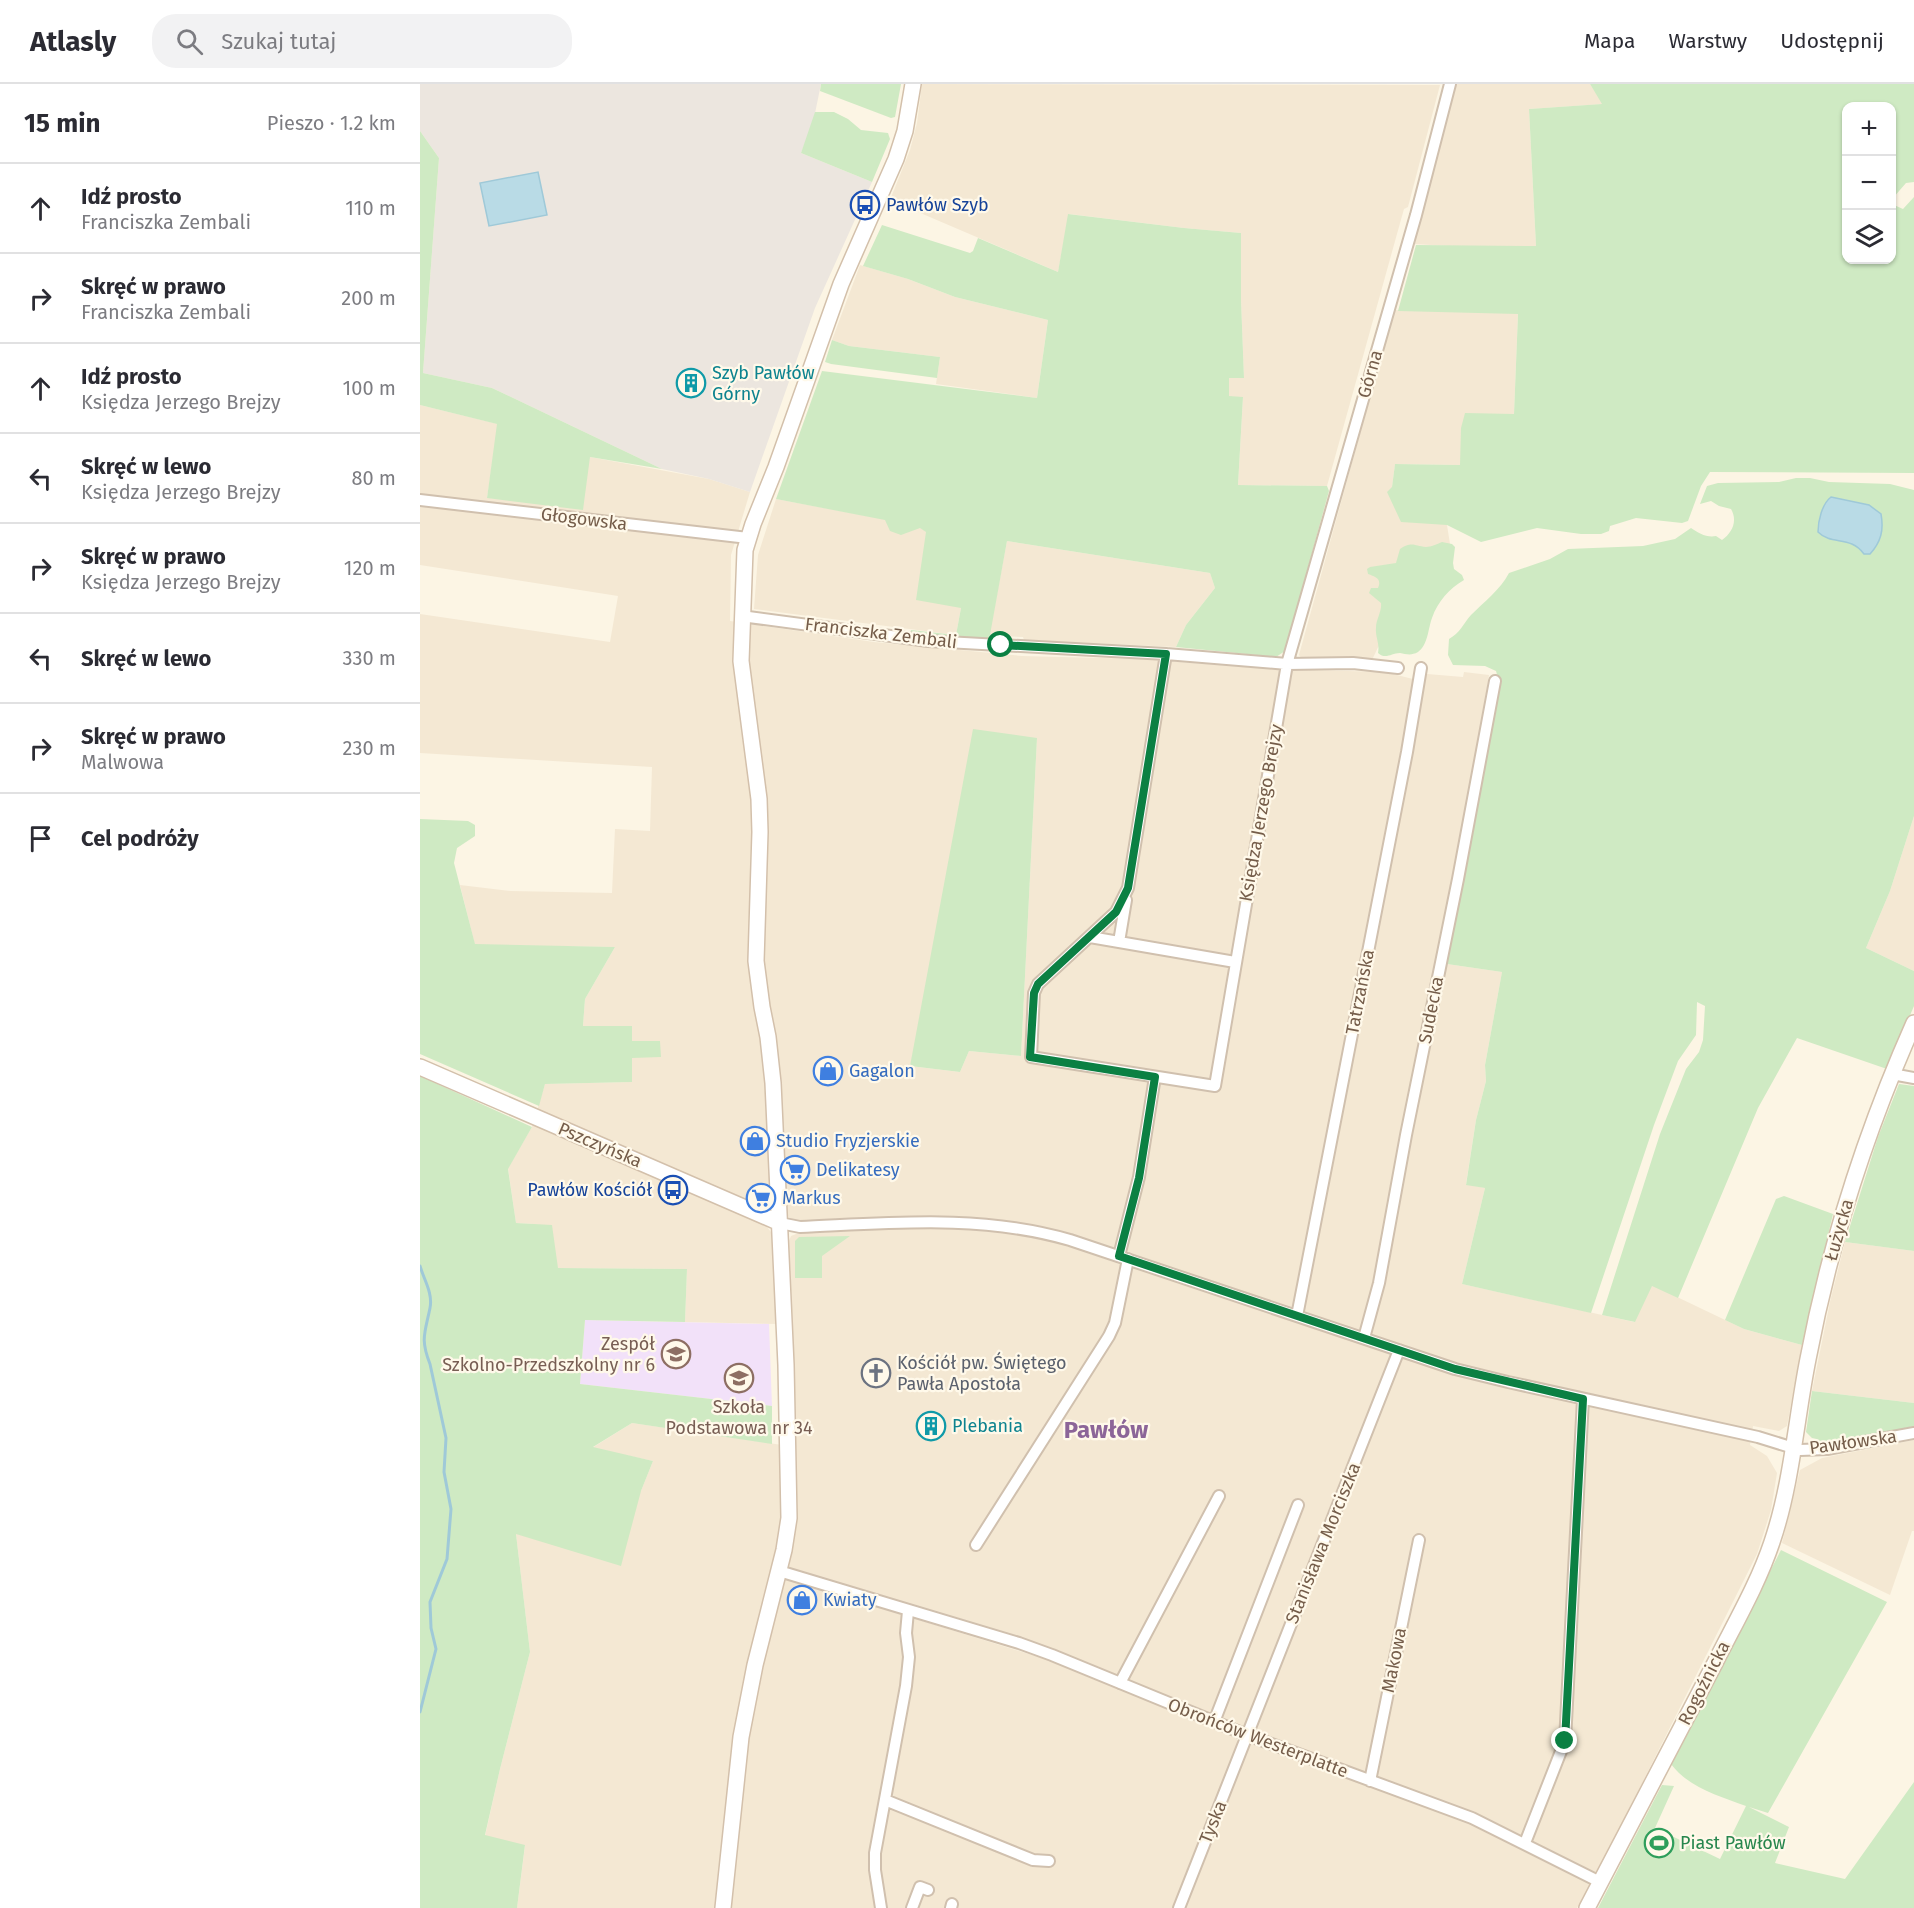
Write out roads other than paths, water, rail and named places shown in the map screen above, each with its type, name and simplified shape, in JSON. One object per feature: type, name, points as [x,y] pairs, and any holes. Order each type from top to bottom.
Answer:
[{"type":"street","points":[[723,1908],[741,1737],[787,1534],[789,1500],[789,1431],[772,1065],[756,961],[759,799],[742,672],[741,616],[744,561],[748,538],[776,467],[841,284],[896,159],[908,118],[913,84]]},
{"type":"street","name":"Górna","points":[[1287,664],[1416,215],[1450,84]]},
{"type":"street","name":"Głogowska","points":[[420,500],[748,538]]},
{"type":"street","name":"Franciszka Zembali","points":[[741,616],[928,641],[1166,654],[1287,664],[1353,663],[1398,668]]},
{"type":"street","points":[[1119,942],[1166,654]]},
{"type":"street","name":"Księdza Jerzego Brejzy","points":[[1090,937],[1038,984],[1034,993],[1030,1057],[1215,1086],[1287,664]]},
{"type":"street","name":"Tatrzańska","points":[[1297,1316],[1398,799],[1421,669]]},
{"type":"street","name":"Sudecka","points":[[1364,1338],[1379,1283],[1495,681]]},
{"type":"street","points":[[1090,937],[1116,912],[1128,888]]},
{"type":"street","points":[[1090,937],[1235,962]]},
{"type":"street","name":"Łużycka","points":[[1792,1446],[1808,1359],[1830,1262],[1863,1151],[1914,1023]]},
{"type":"street","name":"Pszczyńska","points":[[420,1067],[780,1223]]},
{"type":"street","points":[[1892,1074],[1914,1078]]},
{"type":"street","points":[[976,1545],[1109,1336],[1115,1323],[1123,1258],[1139,1178],[1155,1077]]},
{"type":"street","name":"Pawłowska","points":[[780,1223],[801,1227],[945,1221],[987,1223],[1045,1233],[1481,1376],[1808,1450],[1827,1449],[1914,1433]]},
{"type":"street","name":"Stanisława Morciszka","points":[[1247,1735],[1399,1350]]},
{"type":"street","points":[[1525,1843],[1565,1741],[1583,1399]]},
{"type":"street","name":"Rogoźnicka","points":[[1587,1908],[1697,1698],[1766,1559],[1780,1515],[1792,1446]]},
{"type":"street","points":[[1120,1683],[1220,1496]]},
{"type":"street","points":[[1214,1722],[1298,1505]]},
{"type":"street","name":"Makowa","points":[[1370,1781],[1419,1540]]},
{"type":"street","name":"Obrońców Westerplatte","points":[[779,1571],[1019,1643],[1247,1735],[1472,1818],[1600,1882]]},
{"type":"street","points":[[881,1908],[875,1853],[906,1686],[909,1657],[906,1624],[908,1611]]},
{"type":"street","name":"Tyska","points":[[1179,1908],[1247,1735]]},
{"type":"street","points":[[885,1800],[1033,1860],[1049,1862]]},
{"type":"street","points":[[912,1908],[920,1887],[928,1890]]},
{"type":"water","points":[[538,172],[547,215],[489,226],[480,183]]},
{"type":"water","points":[[1831,497],[1869,505],[1881,514],[1881,536],[1870,554],[1864,554],[1859,548],[1847,542],[1829,539],[1818,532],[1821,513]]},
{"type":"waterway","points":[[420,1266],[431,1302],[424,1342],[446,1438],[444,1472],[451,1509],[447,1559],[430,1602],[431,1628],[436,1649],[420,1712]]},
{"type":"place","name":"Pawłów Szyb","points":[[865,205]]},
{"type":"place","name":"Szyb Pawłów Górny","points":[[691,383]]},
{"type":"place","name":"Gagalon","points":[[828,1071]]},
{"type":"place","name":"Studio Fryzjerskie","points":[[755,1141]]},
{"type":"place","name":"Delikatesy","points":[[795,1170]]},
{"type":"place","name":"Pawłów Kościół","points":[[673,1190]]},
{"type":"place","name":"Markus","points":[[761,1198]]},
{"type":"place","name":"Zespół Szkolno-Przedszkolny nr 6","points":[[676,1354]]},
{"type":"place","name":"Kościół pw. Świętego Pawła Apostoła","points":[[876,1373]]},
{"type":"place","name":"Szkoła Podstawowa nr 34","points":[[739,1378]]},
{"type":"place","name":"Plebania","points":[[931,1426]]},
{"type":"place","name":"Kwiaty","points":[[802,1600]]},
{"type":"place","name":"Piast Pawłów","points":[[1659,1843]]},
{"type":"district","name":"Pawłów","points":[[1106,1430]]}]
